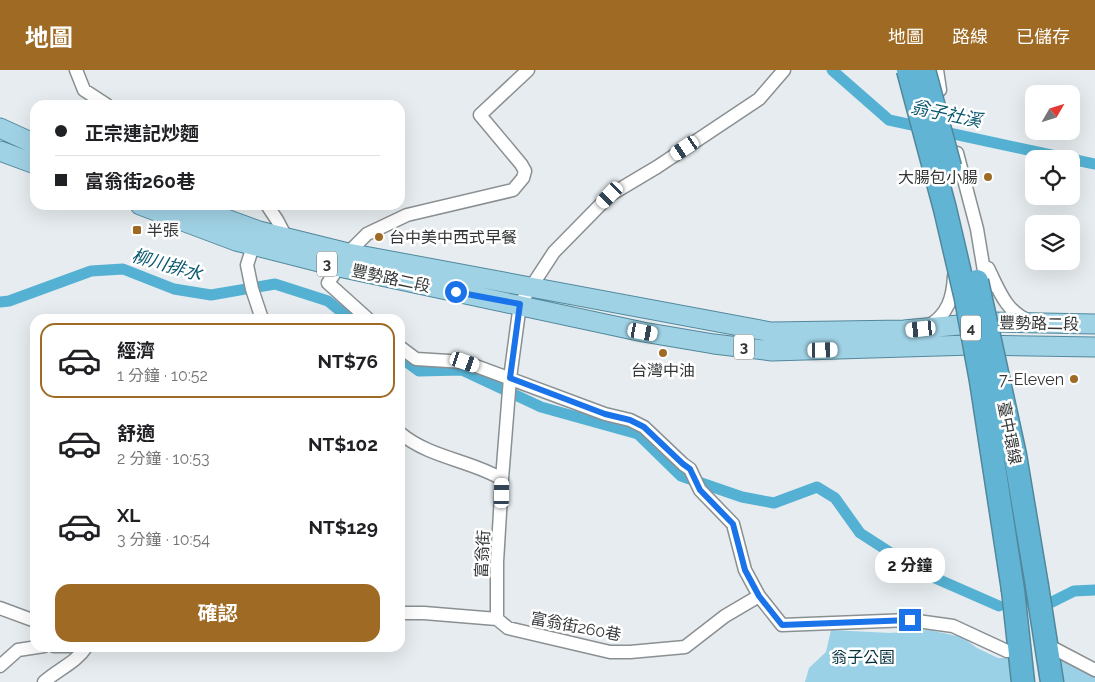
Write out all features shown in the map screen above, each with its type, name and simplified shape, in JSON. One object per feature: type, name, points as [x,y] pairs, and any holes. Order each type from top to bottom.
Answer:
[{"type":"highway","name":"臺中環線","points":[[907,70],[945,209],[966,299],[981,382],[1013,590],[1023,682]]},
{"type":"highway","name":"臺中環線","points":[[932,72],[998,375],[1029,533],[1052,682]]},
{"type":"main road","points":[[0,128],[30,142]]},
{"type":"main road","points":[[0,150],[30,162]]},
{"type":"main road","name":"豐勢路二段","points":[[153,210],[236,241],[286,237],[344,260],[530,286],[771,332],[904,330],[992,322],[1095,324]]},
{"type":"main road","name":"豐勢路二段","points":[[198,210],[256,238],[520,304],[643,332],[714,344],[772,351],[972,344],[1095,347]]},
{"type":"street","points":[[76,70],[84,90],[99,100]]},
{"type":"street","points":[[362,314],[328,283],[344,260],[367,234],[407,215],[513,190],[523,178],[526,171],[480,115],[528,70]]},
{"type":"street","points":[[520,304],[554,252],[610,195],[657,167],[759,98],[784,70]]},
{"type":"street","points":[[907,70],[955,256],[972,344]]},
{"type":"street","points":[[932,72],[949,123],[977,229],[992,322],[998,346]]},
{"type":"street","points":[[270,210],[286,237]]},
{"type":"street","points":[[256,238],[247,265],[260,314]]},
{"type":"street","points":[[982,255],[1009,307],[1023,318],[1042,323]]},
{"type":"street","points":[[921,329],[936,321],[949,304],[953,291],[955,256]]},
{"type":"street","name":"富翁街","points":[[497,619],[497,562],[502,479],[510,382],[520,304]]},
{"type":"street","points":[[405,351],[416,360],[465,362],[510,382],[605,414],[630,420],[644,427],[690,469],[700,490],[733,524],[745,570],[759,596],[782,625],[910,620],[953,626],[1007,651]]},
{"type":"street","points":[[405,437],[412,443],[457,461],[487,470],[502,479]]},
{"type":"street","name":"富翁街260巷","points":[[497,619],[508,628],[610,652],[630,652],[685,647],[725,616],[759,596]]},
{"type":"street","points":[[0,608],[30,620]]},
{"type":"street","points":[[405,613],[497,619]]},
{"type":"street","points":[[0,666],[18,650],[30,648]]},
{"type":"street","points":[[1055,649],[1095,670]]},
{"type":"street","points":[[44,682],[54,673],[73,663],[82,652]]},
{"type":"green space","name":"翁子公園","points":[[831,630],[890,633],[929,630],[962,637],[977,648],[998,658],[1016,658],[1017,682],[805,682],[809,668],[826,652]]},
{"type":"green space","points":[[1061,653],[1086,672],[1095,676],[1095,682],[1061,682]]},
{"type":"waterway","name":"翁子社溪","points":[[832,70],[889,120],[1028,150]]},
{"type":"waterway","name":"翁子社溪","points":[[1080,161],[1095,164]]},
{"type":"waterway","name":"柳川排水","points":[[0,302],[9,301],[91,271],[123,269],[174,289],[211,295],[275,284],[328,301],[344,314]]},
{"type":"waterway","name":"柳川排水","points":[[405,361],[419,371],[462,370],[541,407],[638,434],[681,476],[742,497],[774,503],[817,487],[835,498],[860,533],[919,571],[999,606]]},
{"type":"waterway","points":[[1052,602],[1074,591],[1095,590]]},
{"type":"place","name":"大腸包小腸","points":[[988,177]]},
{"type":"place","name":"半張","points":[[137,230]]},
{"type":"place","name":"台中美中西式早餐","points":[[379,237]]},
{"type":"place","name":"台灣中油","points":[[663,353]]},
{"type":"place","name":"7-Eleven","points":[[1074,379]]},
{"type":"route","points":[[456,292],[509,304],[520,304],[510,378],[605,414],[630,420],[644,427],[690,469],[700,490],[733,524],[745,570],[759,596],[782,625],[910,620]]}]
